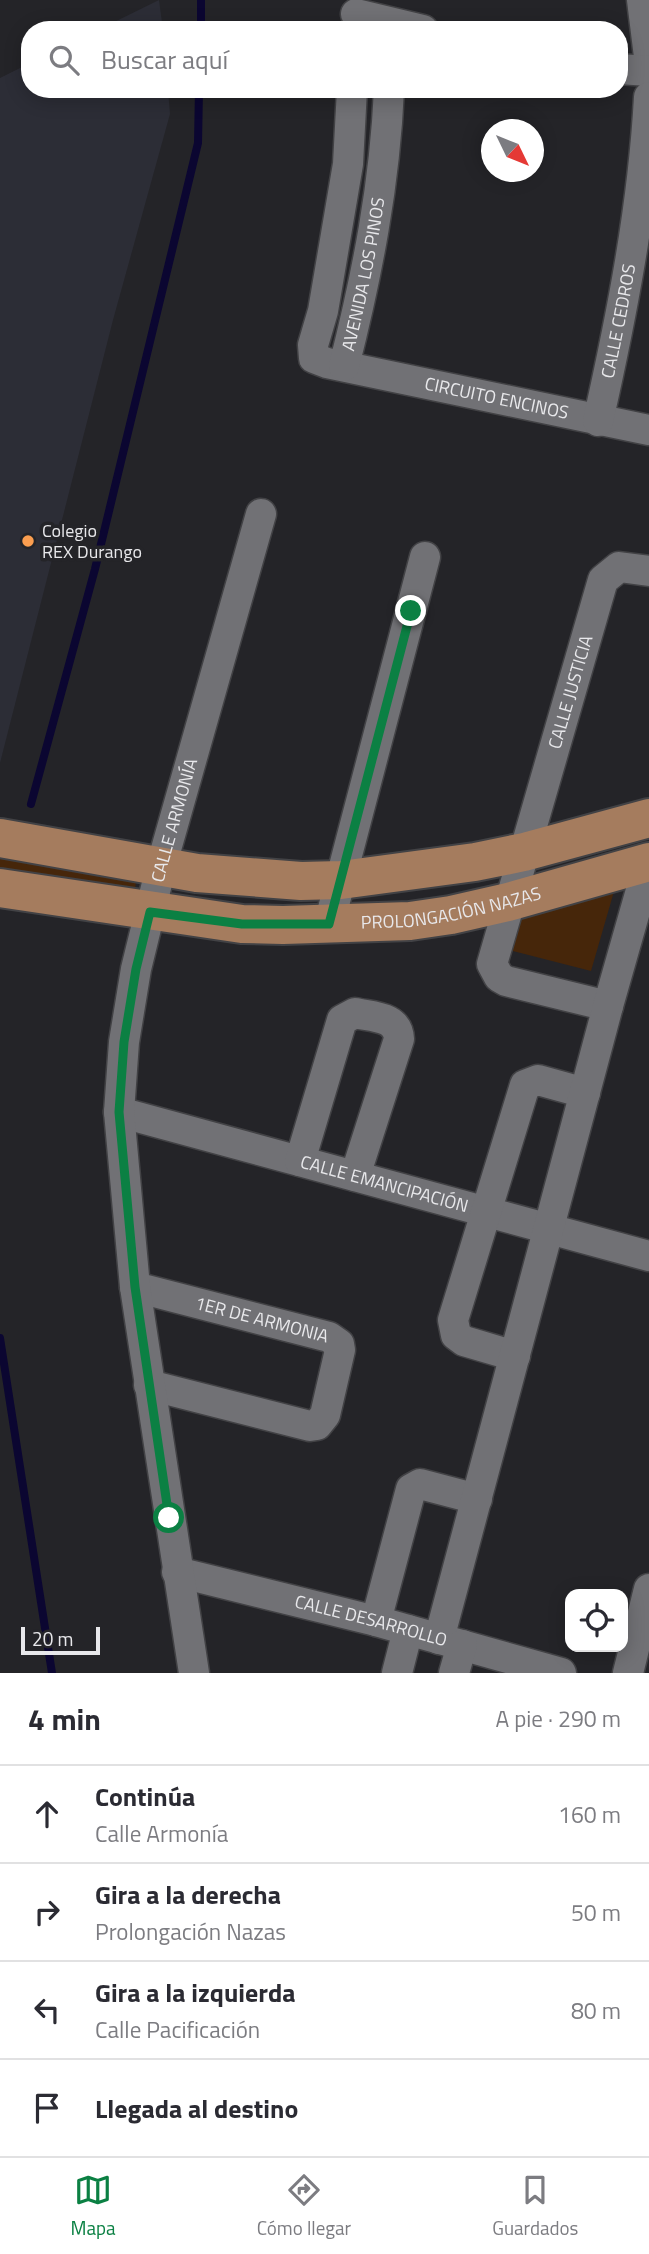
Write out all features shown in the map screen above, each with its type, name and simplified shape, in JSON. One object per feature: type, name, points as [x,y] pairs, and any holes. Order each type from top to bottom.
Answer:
[{"type":"main road","points":[[0,838],[161,867],[246,878],[341,880],[461,864],[524,852],[649,818]]},
{"type":"main road","name":"PROLONGACIÓN NAZAS","points":[[0,888],[242,924],[410,921],[508,902],[649,862]]},
{"type":"street","points":[[642,0],[649,57]]},
{"type":"street","points":[[356,15],[390,17]]},
{"type":"street","points":[[628,70],[649,71]]},
{"type":"street","name":"CALLE CEDROS","points":[[598,421],[621,321],[629,271],[646,145],[649,97]]},
{"type":"street","name":"AVENIDA LOS PINOS","points":[[352,98],[348,164],[323,311],[313,352],[314,358],[344,366],[379,207],[389,98]]},
{"type":"street","name":"CIRCUITO ENCINOS","points":[[344,366],[649,430]]},
{"type":"street","name":"CALLE ARMONÍA","points":[[194,1673],[135,1287],[119,1112],[124,1042],[136,969],[161,867],[261,514]]},
{"type":"street","points":[[329,924],[425,557]]},
{"type":"street","name":"CALLE JUSTICIA","points":[[608,1006],[499,977],[492,964],[492,956],[603,580],[619,567],[649,571]]},
{"type":"street","points":[[454,1673],[451,1642],[477,1499],[649,862]]},
{"type":"street","points":[[300,1161],[342,1020],[355,1013],[388,1020],[398,1029],[398,1039],[355,1175]]},
{"type":"street","points":[[515,1356],[464,1341],[456,1335],[453,1320],[526,1085],[538,1080],[585,1093]]},
{"type":"street","name":"CALLE EMANCIPACIÓN","points":[[119,1112],[649,1255]]},
{"type":"street","name":"1ER DE ARMONIA","points":[[135,1287],[329,1337],[334,1339],[340,1350],[325,1415],[317,1425],[310,1426],[149,1385]]},
{"type":"street","points":[[376,1621],[411,1489],[420,1484],[477,1499]]},
{"type":"street","name":"CALLE DESARROLLO","points":[[177,1572],[376,1621],[561,1673]]},
{"type":"street","points":[[628,1673],[649,1589]]},
{"type":"street","points":[[397,1673],[408,1630]]},
{"type":"shaded area","points":[[159,0],[162,21],[116,21]]},
{"type":"shaded area","name":"Colegio REX Durango","points":[[21,68],[21,98],[169,98],[170,114],[113,320],[0,763],[0,78]]},
{"type":"shaded area","points":[[0,857],[136,879],[135,892],[0,872]]},
{"type":"shaded area","points":[[617,881],[591,971],[509,950],[522,903]]},
{"type":"waterway","points":[[201,0],[201,21]]},
{"type":"waterway","points":[[31,804],[95,569],[198,143],[199,98]]},
{"type":"waterway","points":[[0,1338],[52,1673]]},
{"type":"place","name":"Colegio REX Durango","points":[[28,541]]},
{"type":"route","points":[[169,1518],[135,1287],[119,1112],[124,1042],[136,969],[150,912],[242,924],[329,924],[411,611]]}]
